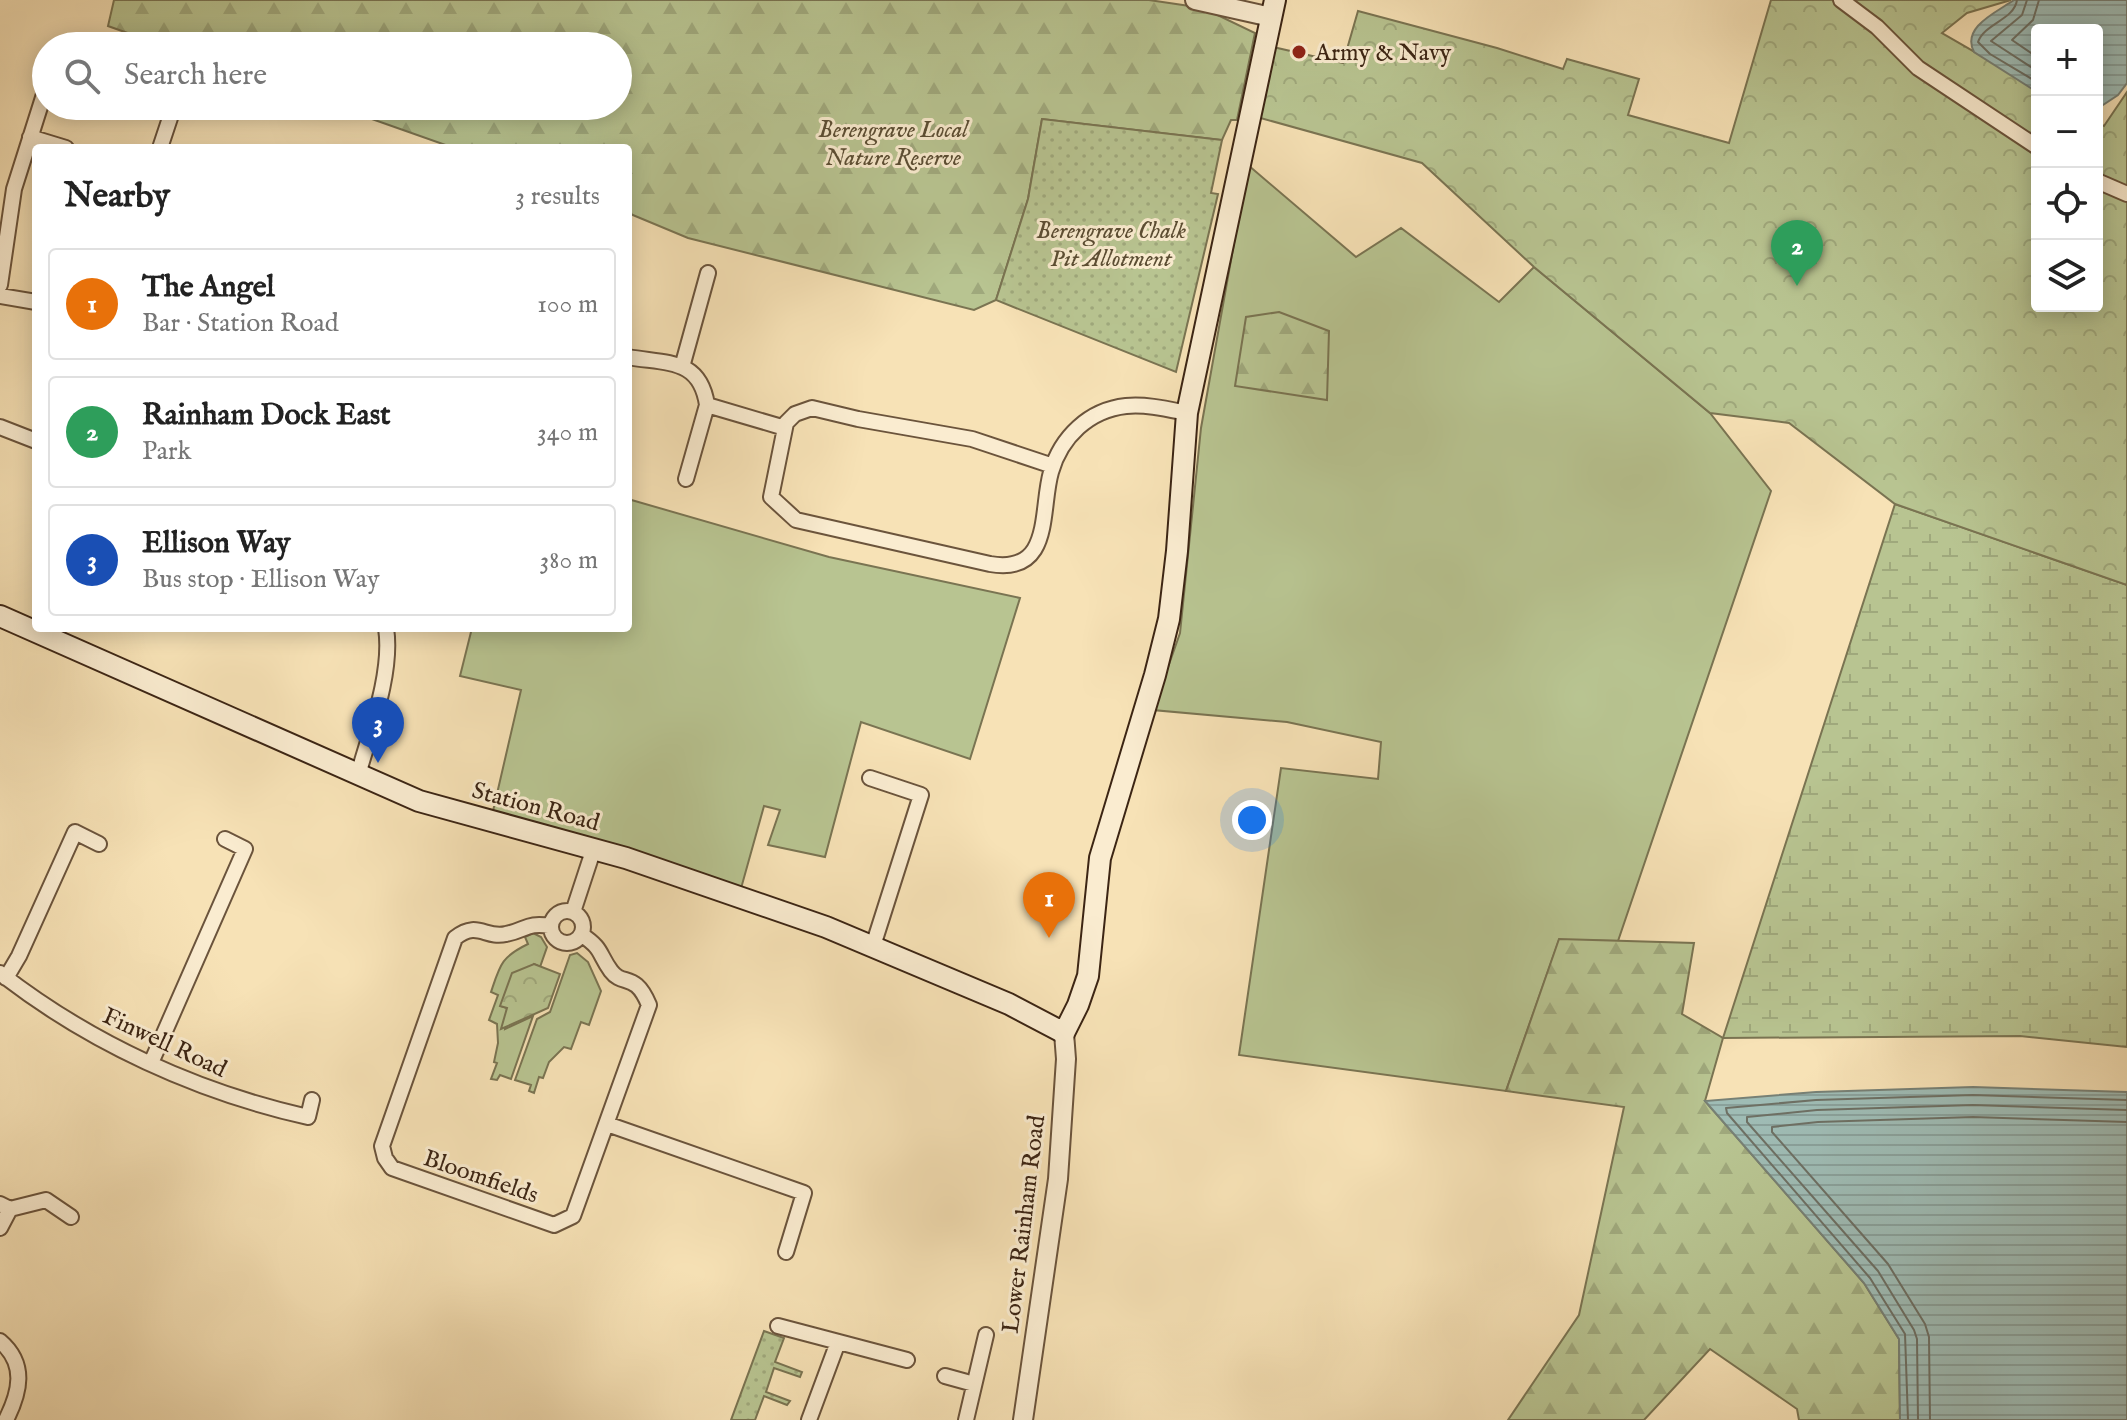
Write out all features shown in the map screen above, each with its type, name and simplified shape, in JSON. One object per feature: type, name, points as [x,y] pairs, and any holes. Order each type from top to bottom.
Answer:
[{"type":"main road","points":[[1064,1033],[1088,976],[1100,858],[1169,619],[1179,534],[1187,413],[1273,8]]},
{"type":"main road","name":"Station Road","points":[[0,616],[32,630]]},
{"type":"main road","name":"Station Road","points":[[38,632],[419,801],[659,868],[873,946],[1009,1004],[1064,1033]]},
{"type":"street","points":[[1195,0],[1273,8]]},
{"type":"street","points":[[1841,0],[1877,27],[1918,68],[2031,143]]},
{"type":"street","points":[[0,285],[14,189],[36,120]]},
{"type":"street","points":[[161,144],[167,120]]},
{"type":"street","points":[[30,137],[53,144]]},
{"type":"street","points":[[2103,184],[2127,194]]},
{"type":"street","points":[[682,367],[708,273]]},
{"type":"street","points":[[0,296],[32,301]]},
{"type":"street","points":[[632,358],[689,369],[700,378],[707,405],[686,479]]},
{"type":"street","points":[[707,405],[785,428]]},
{"type":"street","points":[[1053,466],[972,439],[812,408],[795,414],[785,428],[771,497],[796,520],[993,565],[1019,563],[1037,546],[1053,466],[1062,447],[1078,427],[1102,412],[1139,406],[1187,413]]},
{"type":"street","points":[[0,427],[32,439]]},
{"type":"street","points":[[358,775],[384,673],[386,632]]},
{"type":"street","points":[[870,778],[921,795],[873,946]]},
{"type":"street","points":[[3,976],[19,956],[75,832],[99,844]]},
{"type":"street","points":[[151,1063],[245,849],[225,839]]},
{"type":"street","points":[[573,912],[594,848]]},
{"type":"street","name":"Bloomfields","points":[[573,912],[582,921],[582,935],[600,948],[613,974],[641,987],[649,1005],[573,1216],[554,1225],[392,1168],[382,1146],[455,938],[475,929],[503,935],[531,924],[551,926],[559,913],[573,912]]},
{"type":"street","points":[[551,926],[554,937],[561,943],[571,944],[582,935]]},
{"type":"street","name":"Finwell Road","points":[[3,976],[79,1026],[210,1089],[308,1117],[312,1100]]},
{"type":"street","name":"Lower Rainham Road","points":[[1023,1420],[1058,1179],[1066,1059],[1064,1033]]},
{"type":"street","points":[[607,1124],[804,1193],[786,1252]]},
{"type":"street","points":[[0,1228],[5,1206],[46,1200],[71,1217]]},
{"type":"street","points":[[778,1326],[907,1360]]},
{"type":"street","points":[[966,1420],[986,1335]]},
{"type":"street","points":[[0,1341],[12,1355],[20,1379],[17,1396],[6,1420]]},
{"type":"street","points":[[809,1420],[838,1342]]},
{"type":"street","points":[[945,1376],[974,1384]]},
{"type":"green space","name":"Berengrave Local Nature Reserve","points":[[114,0],[1149,0],[1203,8],[1255,33],[1237,120],[1231,120],[1222,140],[1042,119],[1028,199],[996,300],[974,310],[688,238],[632,215],[632,144],[443,144],[375,120],[632,120],[632,32],[125,32],[108,26]]},
{"type":"green space","points":[[1771,0],[2011,0],[1967,13],[1942,33],[2031,85],[2031,312],[2103,312],[2103,125],[2127,92],[2127,585],[1895,504],[1789,423],[1710,413],[1534,267],[1422,163],[1257,117],[1273,47],[1343,63],[1358,11],[1563,69],[1567,59],[1639,79],[1628,115],[1729,143]]},
{"type":"green space","name":"Berengrave Chalk Pit Allotment","points":[[1042,119],[1222,140],[1211,193],[1218,194],[1176,372],[996,300],[1028,199]]},
{"type":"green space","points":[[1248,165],[1356,257],[1401,228],[1499,302],[1534,267],[1710,413],[1771,491],[1618,941],[1559,940],[1506,1091],[1239,1055],[1281,768],[1378,779],[1381,742],[1287,722],[1153,710],[1180,633],[1201,428]]},
{"type":"green space","points":[[1279,312],[1329,331],[1327,400],[1235,386],[1246,317]]},
{"type":"green space","points":[[632,500],[829,557],[1020,598],[970,759],[861,722],[825,857],[768,845],[780,810],[764,806],[740,892],[493,811],[521,690],[460,676],[471,632],[632,632]]},
{"type":"green space","points":[[1895,504],[2127,585],[2127,1047],[2020,1036],[1723,1038]]},
{"type":"green space","points":[[533,933],[541,937],[547,947],[540,967],[534,964],[501,1006],[507,1008],[505,1029],[533,1016],[511,1079],[500,1075],[497,1080],[491,1079],[497,1063],[494,1062],[498,1043],[497,1024],[489,1020],[498,995],[491,992],[503,963],[512,953],[528,944],[525,937]]},
{"type":"green space","points":[[1559,939],[1694,943],[1682,1014],[1723,1038],[1705,1101],[1864,1283],[1899,1339],[1900,1420],[1799,1420],[1797,1409],[1710,1349],[1644,1420],[1508,1420],[1579,1315],[1624,1107],[1506,1091]]},
{"type":"green space","points":[[577,953],[588,962],[601,991],[589,1025],[581,1022],[571,1049],[564,1047],[549,1062],[543,1078],[539,1077],[534,1093],[529,1091],[531,1085],[515,1080],[537,1019],[550,1012],[570,955]]},
{"type":"green space","points":[[534,964],[560,974],[548,1008],[501,1029],[507,1008],[500,1006],[512,973]]},
{"type":"green space","points":[[764,1331],[784,1338],[775,1362],[802,1372],[800,1377],[774,1368],[766,1392],[790,1401],[787,1405],[764,1396],[755,1420],[731,1420]]},
{"type":"water","points":[[2014,0],[2127,0],[2127,83],[2118,95],[2103,105],[2103,24],[2031,24],[2031,88],[1974,52],[1972,35],[1990,15]]},
{"type":"water","points":[[1973,1087],[2127,1092],[2127,1420],[1900,1420],[1899,1339],[1864,1283],[1705,1101],[1816,1092]]},
{"type":"place","name":"Army & Navy","points":[[1299,52]]},
{"type":"place","name":"Rainham Dock East","points":[[1797,286]]},
{"type":"place","name":"Ellison Way","points":[[378,763]]},
{"type":"place","name":"The Angel","points":[[1049,938]]}]
